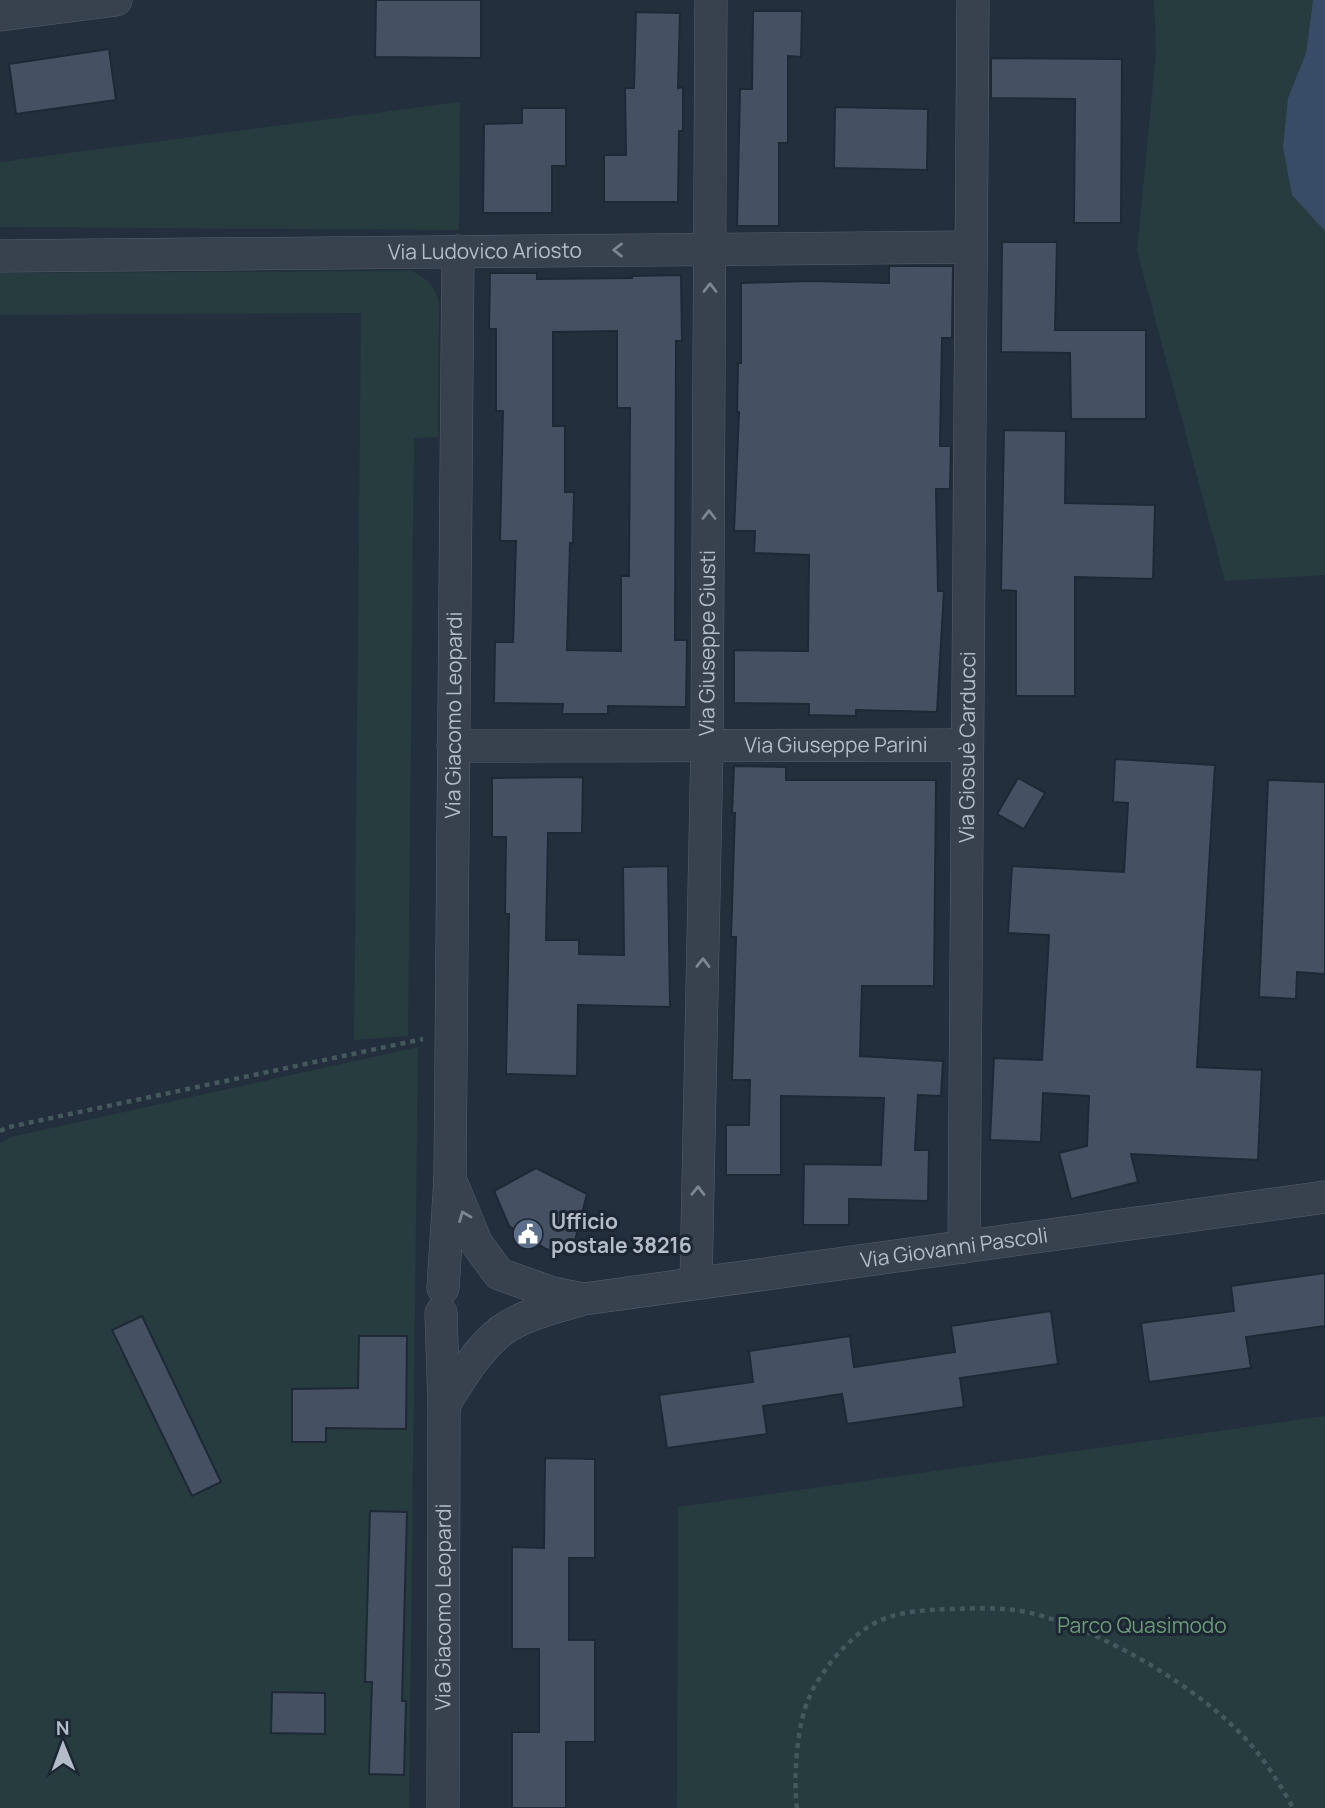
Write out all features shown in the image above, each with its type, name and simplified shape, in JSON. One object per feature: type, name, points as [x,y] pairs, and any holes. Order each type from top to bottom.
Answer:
[{"type":"street","points":[[0,15],[116,0]]},
{"type":"street","name":"Via Giuseppe Giusti","points":[[696,1283],[707,746],[711,0]]},
{"type":"street","name":"Via Giosuè Carducci","points":[[964,1247],[973,0]]},
{"type":"street","name":"Via Ludovico Ariosto","points":[[0,256],[970,247]]},
{"type":"street","name":"Via Giacomo Leopardi","points":[[443,1808],[442,1300],[450,1179],[458,251]]},
{"type":"street","name":"Via Giuseppe Parini","points":[[453,746],[967,745]]},
{"type":"street","name":"Via Giacomo Leopardi","points":[[444,1405],[466,1369],[502,1331],[513,1309],[513,1296],[508,1284],[477,1244],[450,1179]]},
{"type":"street","name":"Via Giovanni Pascoli","points":[[502,1331],[534,1315],[584,1299],[1325,1197]]},
{"type":"street","points":[[499,1274],[475,1267],[462,1269],[452,1276],[442,1300],[446,1324],[455,1334],[465,1339],[478,1340],[491,1338],[502,1331]]},
{"type":"street","name":"Via Giovanni Pascoli","points":[[499,1274],[553,1293],[584,1299]]},
{"type":"path","points":[[0,1131],[422,1038],[451,1049]]},
{"type":"path","points":[[797,1808],[799,1747],[807,1700],[842,1649],[872,1623],[894,1615],[916,1611],[971,1609],[1030,1613],[1108,1642],[1147,1662],[1194,1695],[1251,1744],[1275,1776],[1293,1808]]},
{"type":"green space","points":[[1154,0],[1313,0],[1306,53],[1288,98],[1325,231],[1325,575],[1225,581],[1137,251],[1156,52]]},
{"type":"green space","points":[[460,102],[459,230],[0,227],[0,162]]},
{"type":"green space","points":[[412,271],[431,285],[439,306],[438,437],[414,438],[408,1036],[354,1040],[361,313],[0,315],[0,273]]},
{"type":"green space","points":[[418,1047],[409,1808],[0,1808],[0,1143],[11,1137]]},
{"type":"green space","name":"Parco Quasimodo","points":[[1325,1416],[1325,1808],[677,1808],[678,1507]]},
{"type":"water","points":[[1313,0],[1325,0],[1325,231],[1292,195],[1283,147],[1288,98],[1306,53]]},
{"type":"building","points":[[376,0],[481,0],[481,58],[375,57]]},
{"type":"building","points":[[753,11],[802,11],[801,57],[788,56],[788,143],[779,143],[779,226],[737,226],[740,89],[752,89]]},
{"type":"building","points":[[636,12],[680,13],[678,88],[683,87],[683,131],[679,131],[678,202],[604,202],[604,155],[626,155],[625,88],[634,88]]},
{"type":"building","points":[[109,49],[116,100],[16,114],[9,64]]},
{"type":"building","points":[[991,58],[1122,59],[1121,223],[1074,223],[1075,99],[991,98]]},
{"type":"building","points":[[835,107],[928,109],[927,170],[834,168]]},
{"type":"building","points":[[522,108],[566,108],[566,166],[552,166],[552,213],[483,213],[484,124],[522,123]]},
{"type":"building","points":[[1002,242],[1057,242],[1055,330],[1146,330],[1146,419],[1071,419],[1070,353],[1001,352]]},
{"type":"building","points":[[889,266],[953,266],[952,338],[942,338],[940,446],[951,446],[950,489],[936,489],[938,591],[944,591],[937,712],[856,710],[856,716],[809,715],[809,704],[734,703],[734,650],[808,651],[809,555],[754,553],[755,531],[734,531],[739,412],[738,363],[741,363],[741,283],[889,283]]},
{"type":"building","points":[[490,273],[537,273],[537,279],[681,275],[682,341],[676,341],[675,640],[687,640],[686,707],[608,706],[608,714],[562,714],[563,704],[494,703],[495,642],[513,642],[516,541],[500,541],[503,411],[496,411],[496,329],[489,329]],"holes":[[[617,331],[617,408],[630,408],[629,576],[621,576],[621,651],[567,650],[574,492],[565,492],[565,426],[553,426],[553,332]]]},
{"type":"building","points":[[1004,430],[1066,431],[1065,503],[1155,505],[1153,579],[1075,577],[1075,696],[1016,696],[1016,591],[1001,590]]},
{"type":"building","points":[[1115,759],[1215,765],[1197,1067],[1262,1070],[1258,1160],[1131,1154],[1138,1182],[1071,1199],[1059,1153],[1087,1146],[1089,1096],[1043,1093],[1041,1142],[990,1140],[994,1058],[1042,1060],[1049,935],[1008,933],[1012,866],[1124,872],[1128,803],[1113,802]]},
{"type":"building","points":[[734,766],[786,767],[786,780],[936,780],[934,986],[862,986],[860,1056],[943,1061],[941,1096],[918,1095],[915,1150],[929,1150],[928,1201],[849,1199],[849,1225],[803,1225],[804,1164],[881,1165],[884,1098],[781,1096],[781,1175],[726,1175],[726,1125],[749,1125],[750,1080],[732,1080],[736,937],[731,937]]},
{"type":"building","points":[[583,777],[582,833],[548,833],[546,940],[579,940],[579,954],[624,955],[623,867],[668,866],[670,1007],[578,1005],[577,1076],[506,1074],[509,914],[505,914],[506,837],[492,837],[492,778]]},
{"type":"building","points":[[1018,778],[1045,793],[1024,829],[997,814]]},
{"type":"building","points":[[1268,780],[1325,782],[1325,974],[1297,972],[1296,999],[1259,997]]},
{"type":"building","points":[[536,1168],[587,1194],[571,1256],[546,1249],[509,1226],[494,1191]]},
{"type":"building","points":[[1325,1273],[1325,1326],[1246,1337],[1251,1368],[1149,1382],[1141,1323],[1234,1311],[1231,1286]]},
{"type":"building","points":[[1051,1311],[1058,1364],[960,1378],[964,1407],[847,1424],[842,1394],[763,1406],[767,1434],[667,1448],[659,1395],[753,1382],[749,1351],[850,1336],[854,1367],[955,1352],[951,1326]]},
{"type":"building","points":[[142,1316],[221,1482],[192,1496],[112,1330]]},
{"type":"building","points":[[359,1336],[407,1336],[406,1429],[326,1428],[326,1442],[292,1442],[292,1389],[358,1388]]},
{"type":"building","points":[[545,1458],[595,1459],[595,1558],[569,1558],[569,1640],[595,1640],[595,1742],[566,1742],[566,1808],[512,1808],[512,1732],[539,1732],[539,1649],[512,1649],[512,1547],[544,1548]]},
{"type":"building","points":[[370,1511],[407,1512],[402,1701],[406,1701],[404,1775],[369,1774],[372,1682],[365,1682]]},
{"type":"building","points":[[272,1692],[325,1693],[325,1734],[271,1733]]},
{"type":"place","name":"Ufficio postale 38216","points":[[528,1234]]}]
